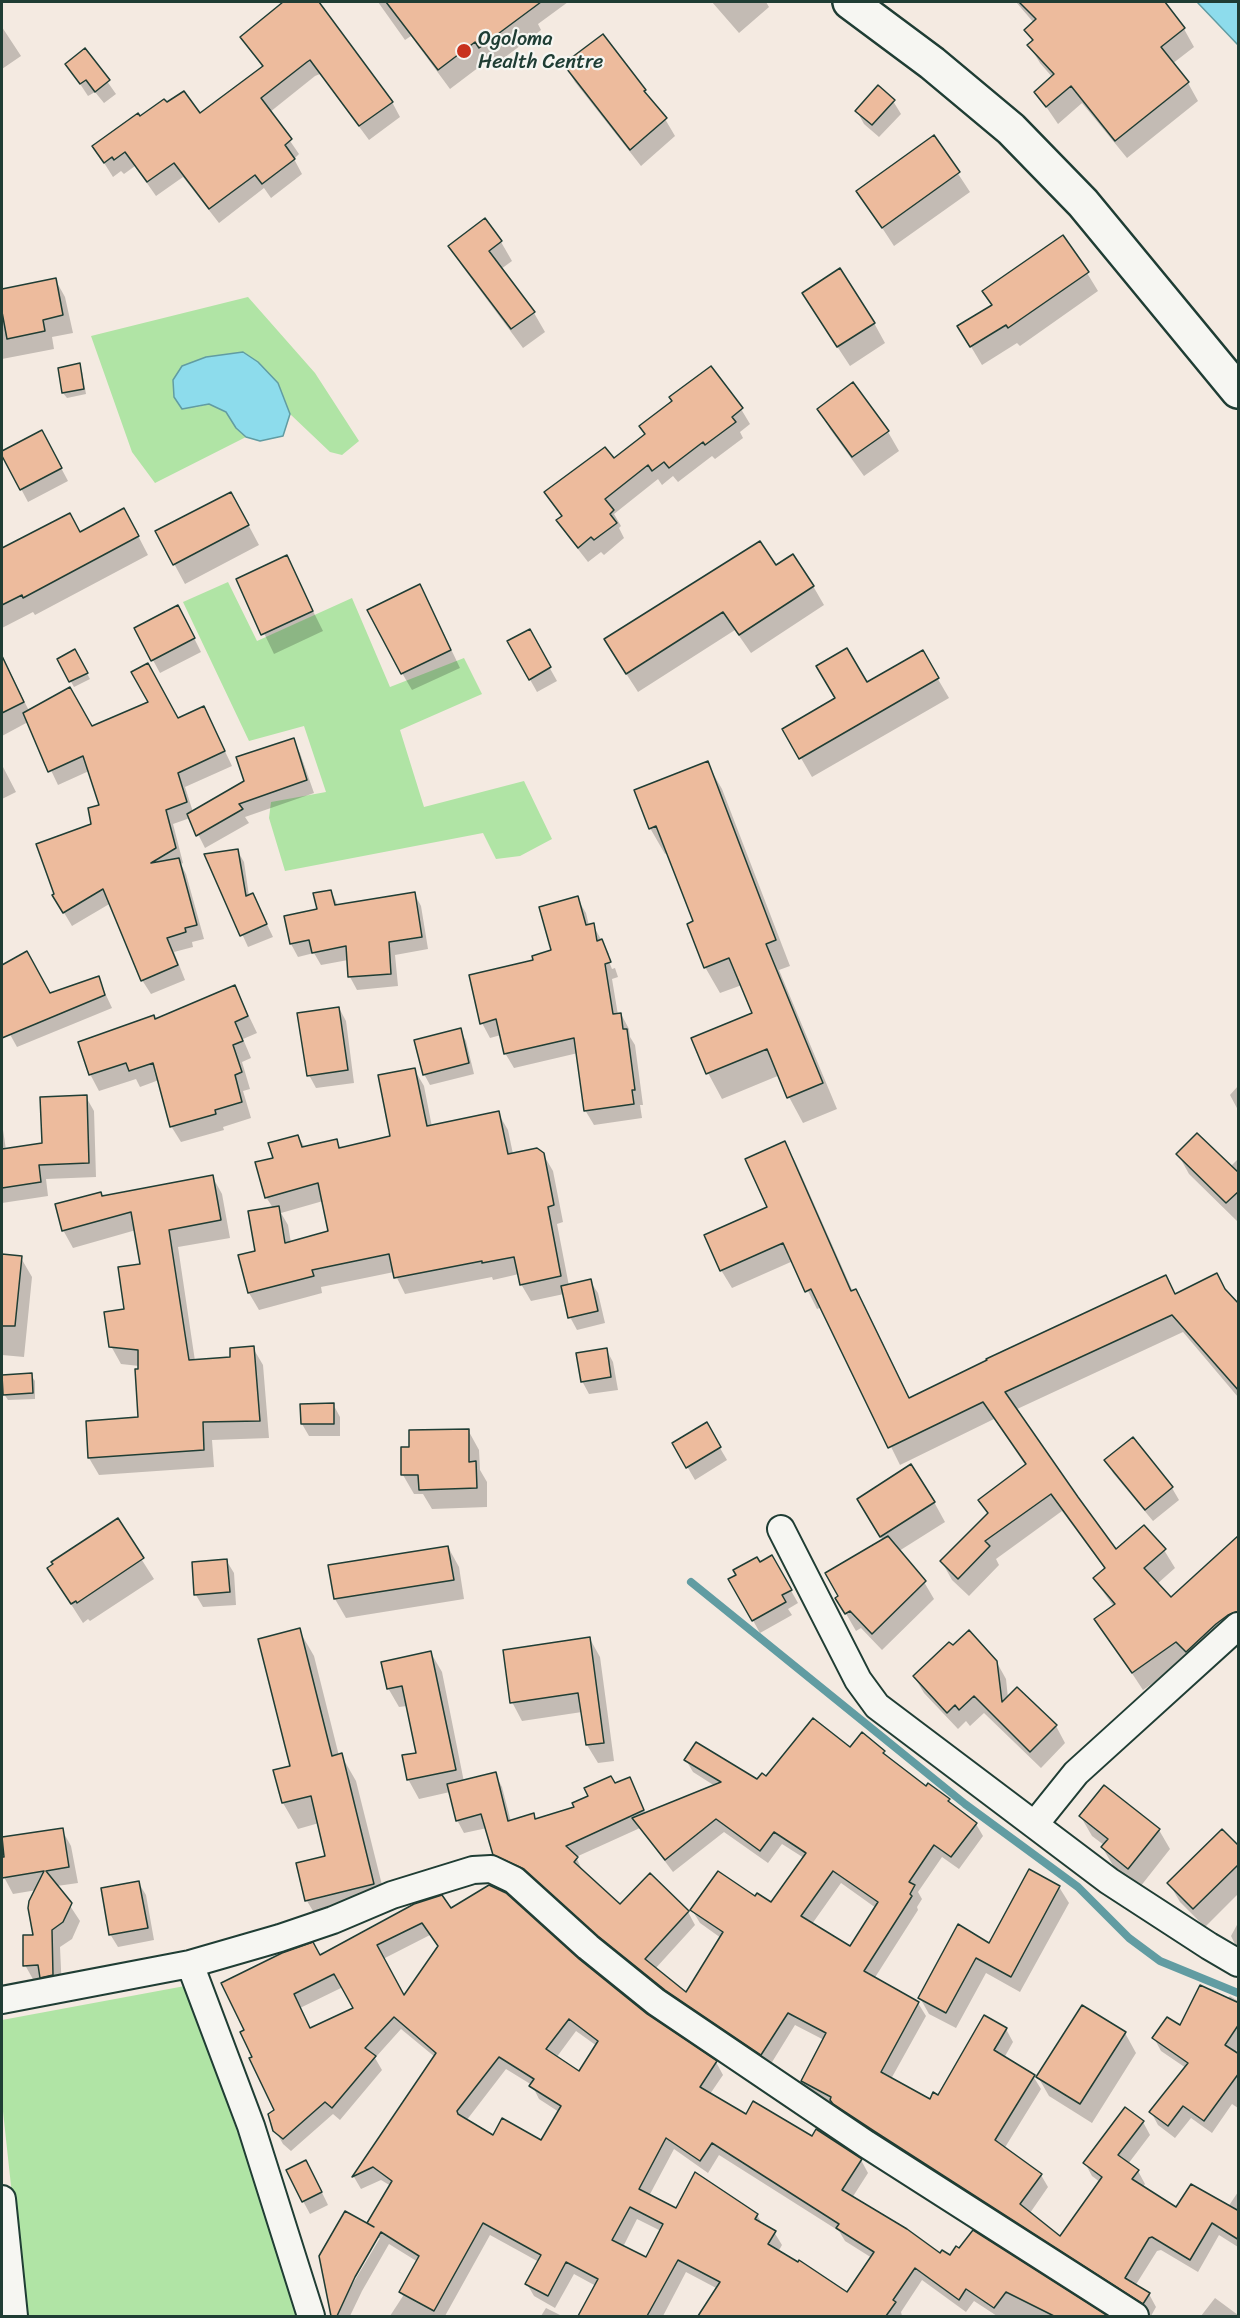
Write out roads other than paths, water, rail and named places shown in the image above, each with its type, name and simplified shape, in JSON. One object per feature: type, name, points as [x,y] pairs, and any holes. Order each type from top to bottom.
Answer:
[{"type":"street","points":[[850,2],[932,63],[1011,129],[1083,203],[1239,391]]},
{"type":"street","points":[[781,1529],[858,1680],[877,1706],[1109,1881],[1239,1963]]},
{"type":"street","points":[[1035,1824],[1076,1773],[1239,1626]]},
{"type":"street","points":[[2,2000],[190,1964],[333,1920],[392,1895],[473,1870],[491,1869],[514,1880],[588,1947],[656,2002],[866,2144],[1136,2316]]},
{"type":"street","points":[[190,1964],[251,2126],[311,2316]]},
{"type":"street","points":[[2,2199],[14,2316]]},
{"type":"water","points":[[1197,2],[1238,2],[1238,45]]},
{"type":"water","points":[[243,352],[258,362],[278,383],[290,414],[283,436],[260,441],[246,437],[236,428],[226,412],[209,404],[182,409],[174,397],[173,380],[182,366],[206,357]]},
{"type":"waterway","points":[[691,1582],[965,1804],[1078,1887],[1129,1938],[1160,1961],[1238,1993]]},
{"type":"place","name":"Ogoloma Health Centre","points":[[464,51]]}]
